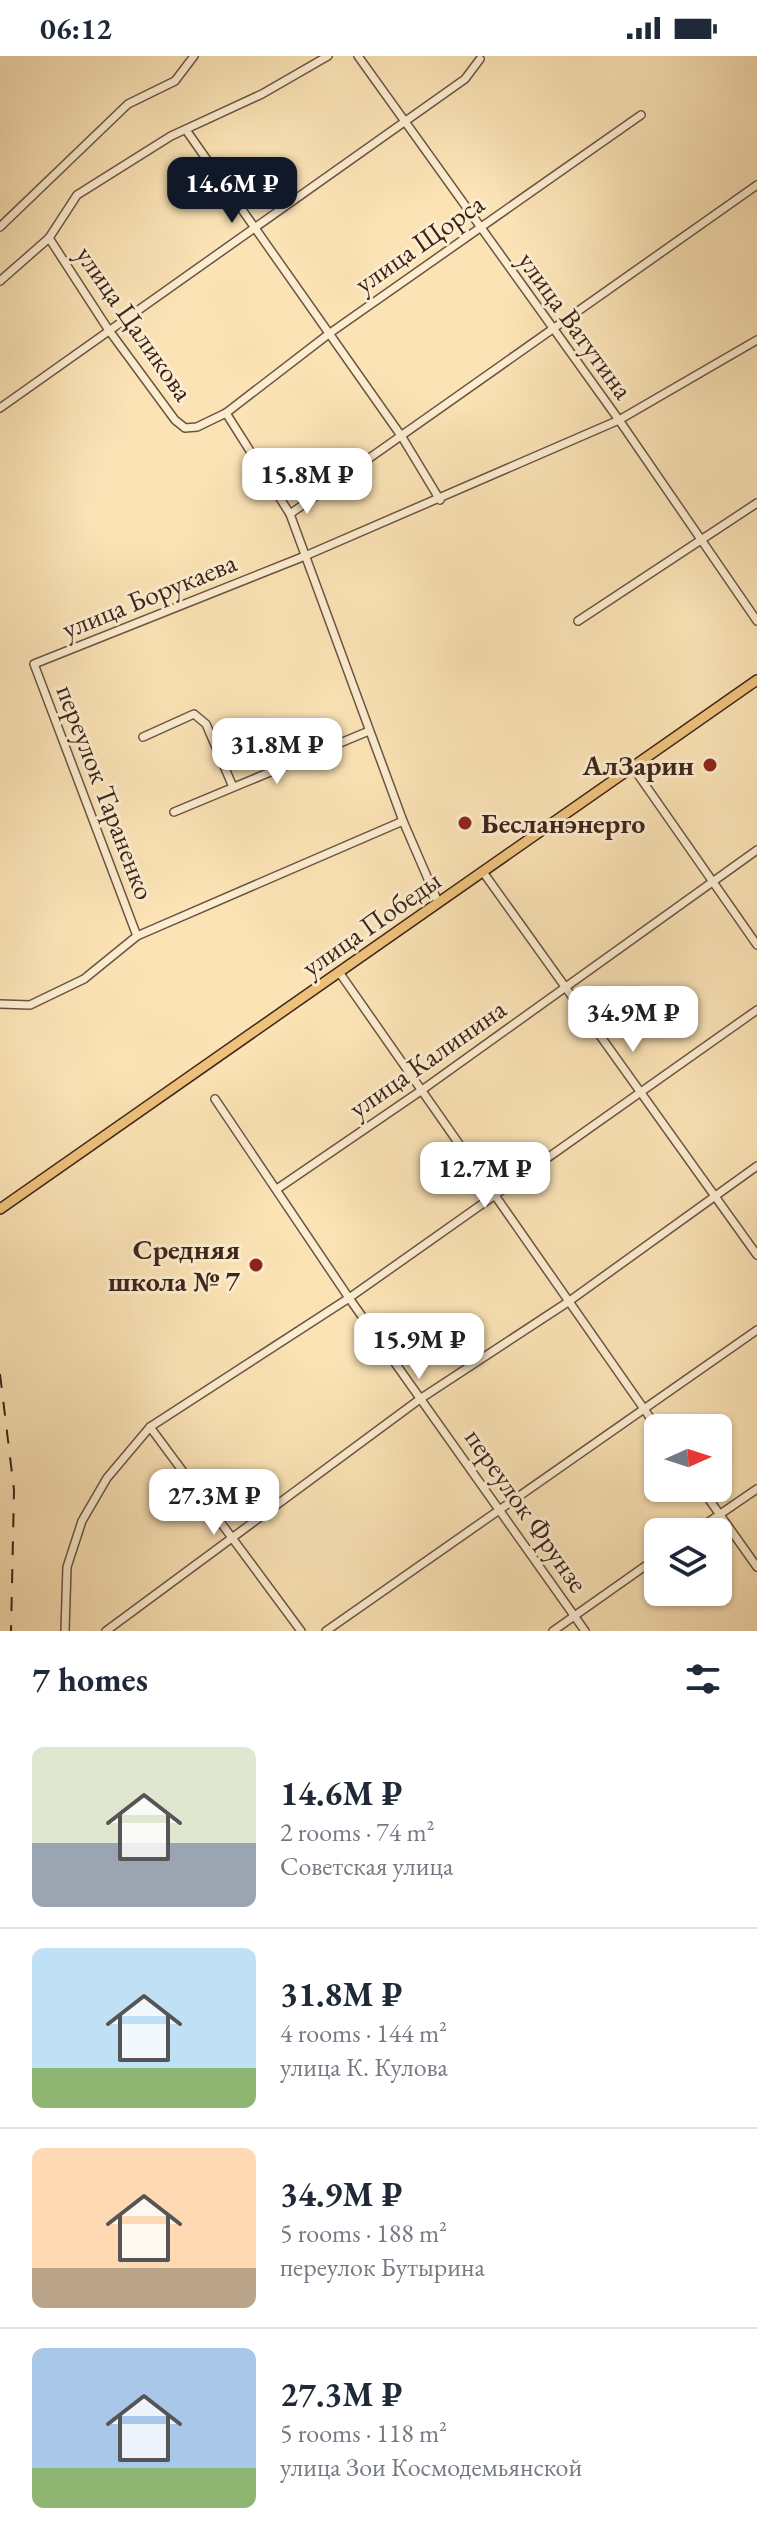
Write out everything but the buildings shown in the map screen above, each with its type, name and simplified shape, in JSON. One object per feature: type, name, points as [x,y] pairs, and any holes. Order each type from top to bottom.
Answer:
[{"type":"main road","name":"улица Победы","points":[[0,1209],[757,680]]},
{"type":"street","points":[[0,227],[128,104],[169,85],[194,56]]},
{"type":"street","points":[[0,281],[49,238],[77,195],[186,130],[262,94],[328,56]]},
{"type":"street","name":"улица Ватутина","points":[[358,56],[552,331],[619,420],[757,621]]},
{"type":"street","points":[[0,408],[465,79],[480,59]]},
{"type":"street","name":"улица Щорса","points":[[226,413],[330,333],[641,115]]},
{"type":"street","points":[[186,130],[402,437],[440,500]]},
{"type":"street","points":[[290,514],[757,185]]},
{"type":"street","name":"улица Цаликова","points":[[49,238],[108,329],[185,428],[197,427],[226,413],[290,514],[403,821],[438,902]]},
{"type":"street","name":"улица Борукаева","points":[[34,664],[440,500],[619,420],[757,340]]},
{"type":"street","points":[[578,621],[757,503]]},
{"type":"street","name":"переулок Тараненко","points":[[34,664],[137,936]]},
{"type":"street","points":[[143,737],[194,714],[206,724],[233,787]]},
{"type":"street","points":[[174,812],[369,731]]},
{"type":"street","points":[[632,766],[757,945]]},
{"type":"street","points":[[0,1004],[30,1005],[84,979],[137,936],[403,821]]},
{"type":"street","name":"улица Калинина","points":[[277,1189],[422,1090],[757,850]]},
{"type":"street","points":[[483,872],[757,1255]]},
{"type":"street","points":[[339,972],[648,1414]]},
{"type":"street","points":[[65,1631],[67,1567],[82,1521],[107,1478],[150,1427],[349,1298],[640,1089],[757,1010]]},
{"type":"street","name":"переулок Фрунзе","points":[[215,1099],[349,1298],[501,1507],[585,1631]]},
{"type":"street","points":[[106,1631],[420,1399],[568,1302],[757,1166]]},
{"type":"street","points":[[326,1631],[757,1330]]},
{"type":"street","points":[[150,1427],[301,1631]]},
{"type":"street","points":[[714,1518],[757,1489]]},
{"type":"street","points":[[711,1502],[757,1567]]},
{"type":"street","points":[[553,1631],[644,1567]]},
{"type":"railway","points":[[0,1374],[14,1490],[11,1631]]},
{"type":"place","name":"АлЗарин","points":[[710,765]]},
{"type":"place","name":"Бесланэнерго","points":[[465,823]]},
{"type":"place","name":"Средняя школа № 7","points":[[256,1265]]}]
